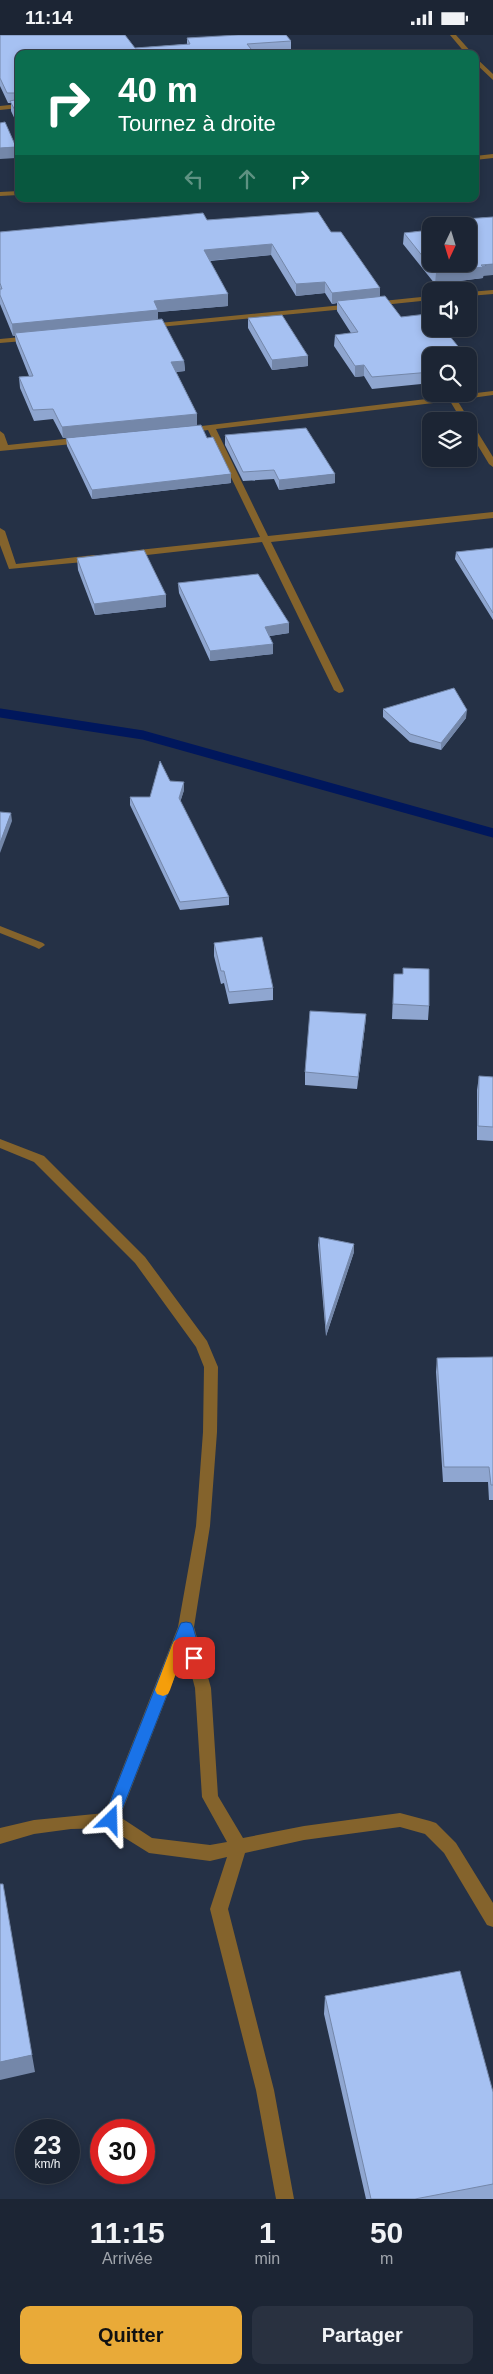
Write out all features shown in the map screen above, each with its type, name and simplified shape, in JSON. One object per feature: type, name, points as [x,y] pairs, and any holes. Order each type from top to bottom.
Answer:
[{"type":"street","points":[[453,35],[466,50]]},
{"type":"street","points":[[479,62],[490,71],[493,78]]},
{"type":"street","points":[[0,108],[15,107]]},
{"type":"street","points":[[479,158],[493,156]]},
{"type":"street","points":[[0,194],[15,193]]},
{"type":"street","points":[[477,293],[493,292]]},
{"type":"street","points":[[137,327],[422,299]]},
{"type":"street","points":[[0,341],[39,337]]},
{"type":"street","points":[[477,395],[493,393]]},
{"type":"street","points":[[182,431],[422,402]]},
{"type":"street","points":[[211,428],[339,690]]},
{"type":"street","points":[[0,434],[2,448],[93,439]]},
{"type":"street","points":[[477,438],[493,464]]},
{"type":"street","points":[[0,531],[12,567],[493,515]]},
{"type":"street","points":[[0,929],[39,945]]},
{"type":"street","points":[[0,1143],[40,1159],[140,1260],[202,1345],[211,1367],[210,1433],[203,1526],[186,1627],[111,1820]]},
{"type":"street","points":[[186,1627],[203,1688],[210,1797],[239,1847],[219,1909],[265,2090],[285,2199]]},
{"type":"street","points":[[0,1835],[52,1825],[111,1820],[150,1845],[210,1853],[304,1833],[400,1820],[430,1828],[450,1848],[493,1919]]},
{"type":"building","points":[[0,35],[125,35],[135,48],[190,44],[187,38],[238,35],[286,35],[291,41],[247,44],[252,50],[15,50],[15,93],[7,93],[0,78]]},
{"type":"building","points":[[15,100],[15,110],[10,101]]},
{"type":"building","points":[[5,122],[15,147],[0,148],[0,123]]},
{"type":"building","points":[[318,212],[331,232],[341,232],[380,288],[332,293],[325,282],[296,284],[272,244],[204,250],[228,294],[154,301],[158,310],[12,324],[0,295],[0,289],[2,289],[0,283],[0,232],[203,213],[207,220]]},
{"type":"building","points":[[493,217],[493,264],[481,265],[483,267],[478,268],[478,218]]},
{"type":"building","points":[[422,231],[422,256],[404,233]]},
{"type":"building","points":[[385,296],[401,317],[422,315],[422,337],[450,337],[459,347],[422,347],[422,373],[372,377],[364,365],[355,366],[335,335],[358,332],[337,301]]},
{"type":"building","points":[[282,315],[308,356],[272,360],[248,318]]},
{"type":"building","points":[[162,319],[184,361],[171,362],[197,414],[62,427],[53,409],[33,410],[19,377],[33,376],[15,333]]},
{"type":"building","points":[[201,425],[207,438],[213,437],[231,474],[92,490],[66,438]]},
{"type":"building","points":[[306,428],[335,474],[279,480],[274,470],[243,472],[225,435]]},
{"type":"building","points":[[493,548],[493,613],[456,552]]},
{"type":"building","points":[[144,550],[166,595],[94,604],[77,558]]},
{"type":"building","points":[[258,574],[289,623],[265,627],[273,644],[210,651],[178,583]]},
{"type":"building","points":[[454,688],[467,710],[441,743],[410,734],[383,709]]},
{"type":"building","points":[[160,761],[170,781],[184,782],[179,798],[229,897],[180,902],[130,797],[150,797]]},
{"type":"building","points":[[0,812],[11,813],[0,843]]},
{"type":"building","points":[[262,937],[273,988],[229,992],[224,971],[221,971],[214,943]]},
{"type":"building","points":[[403,968],[429,969],[429,1006],[393,1004],[394,974],[403,974]]},
{"type":"building","points":[[310,1011],[366,1014],[358,1077],[305,1072]]},
{"type":"building","points":[[479,1076],[493,1077],[493,1127],[478,1126]]},
{"type":"building","points":[[319,1237],[354,1244],[326,1328]]},
{"type":"building","points":[[493,1357],[493,1485],[491,1485],[489,1467],[444,1467],[437,1358]]},
{"type":"building","points":[[0,1884],[3,1884],[32,2055],[0,2062]]},
{"type":"building","points":[[460,1971],[493,2092],[493,2184],[415,2199],[371,2199],[325,1996]]},
{"type":"waterway","points":[[0,713],[143,735],[493,833]]},
{"type":"slow traffic","points":[[163,1690],[179,1645]]},
{"type":"route","points":[[111,1820],[149,1727],[186,1627],[194,1658]]}]
